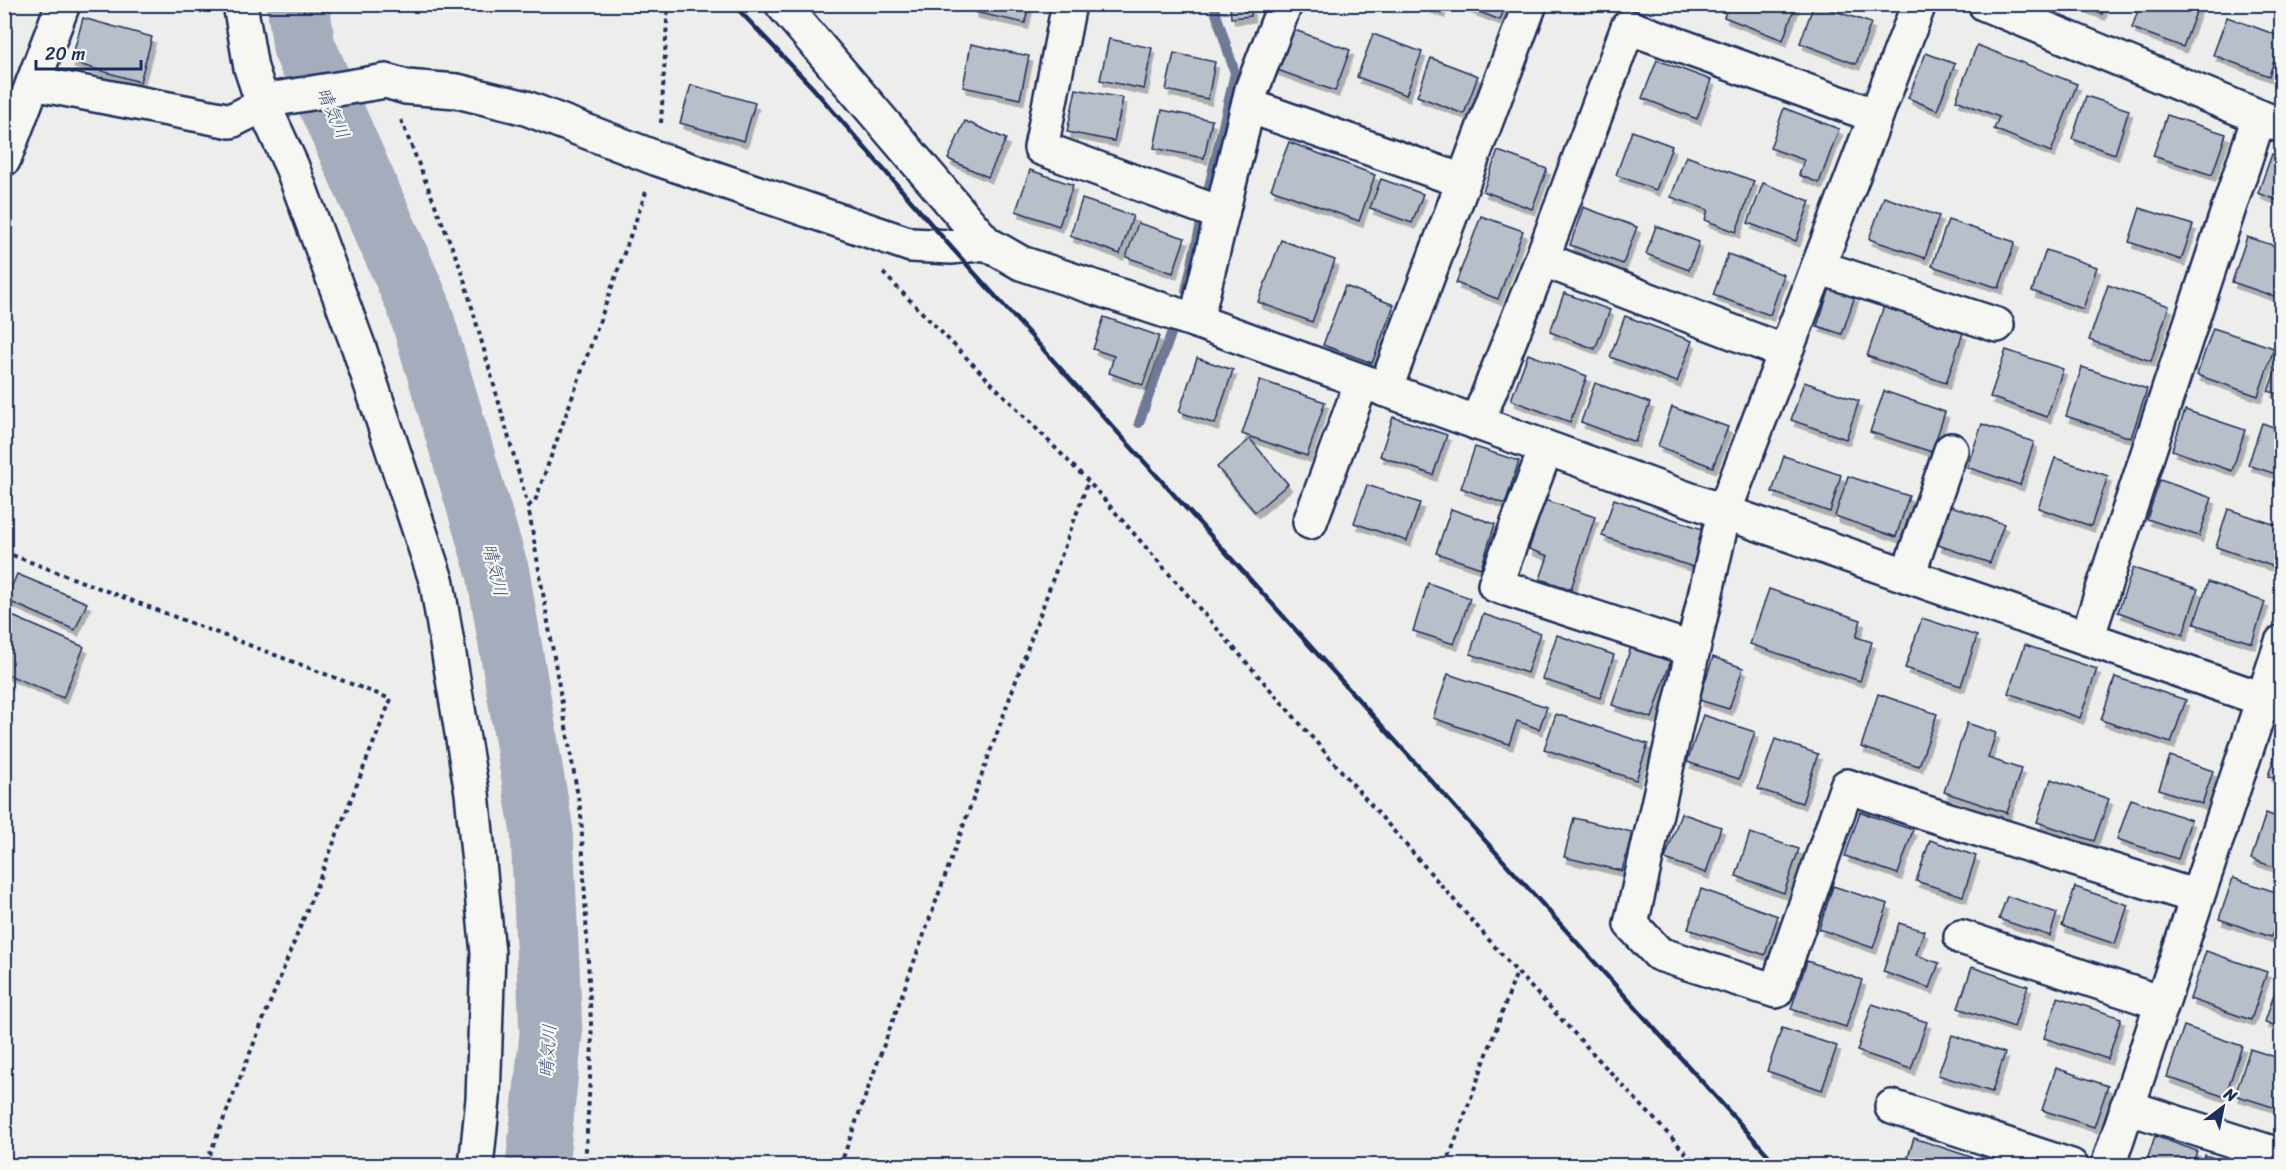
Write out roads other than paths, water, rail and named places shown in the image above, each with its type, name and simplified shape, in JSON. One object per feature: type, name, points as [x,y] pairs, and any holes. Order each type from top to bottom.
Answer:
[{"type":"street","points":[[4,159],[63,4]]},
{"type":"street","points":[[240,4],[251,68],[269,102],[359,348],[437,582],[472,793],[488,953],[483,1099],[476,1166]]},
{"type":"street","points":[[782,4],[986,243],[1021,263],[1196,321],[1724,512],[2272,702]]},
{"type":"street","points":[[1069,4],[1041,148],[1222,214]]},
{"type":"street","points":[[1196,321],[1252,89],[1285,4]]},
{"type":"street","points":[[1310,522],[1374,386],[1464,181],[1530,4]]},
{"type":"street","points":[[1918,4],[1724,512],[1691,649],[1631,924],[1659,954],[1776,991],[1847,786],[1923,812],[2197,897]]},
{"type":"street","points":[[1985,4],[2270,121],[2087,638]]},
{"type":"street","points":[[1477,423],[1542,259],[1628,27],[1876,116]]},
{"type":"street","points":[[33,83],[231,121],[269,102],[396,84],[457,91],[526,108],[658,159],[866,232],[911,245],[951,247],[986,243]]},
{"type":"street","points":[[1249,106],[1464,181]]},
{"type":"street","points":[[1542,259],[1785,352]]},
{"type":"street","points":[[1818,267],[1997,325]]},
{"type":"street","points":[[1546,448],[1495,585],[1691,649]]},
{"type":"street","points":[[1908,575],[1951,450]]},
{"type":"street","points":[[2108,1166],[2197,897],[2272,702],[2282,642]]},
{"type":"street","points":[[1961,937],[2162,1003]]},
{"type":"street","points":[[1892,1107],[2072,1166]]},
{"type":"street","points":[[2127,1107],[2282,1156]]},
{"type":"waterway","name":"晴気川","points":[[298,4],[304,47],[418,304],[498,573],[542,832],[551,1034],[537,1166]]},
{"type":"waterway","points":[[1208,191],[1235,73],[1213,4]]},
{"type":"waterway","points":[[1186,291],[1201,223]]},
{"type":"waterway","points":[[1139,423],[1171,334]]},
{"type":"railway","points":[[733,4],[812,87],[951,247],[1778,1166]]}]
